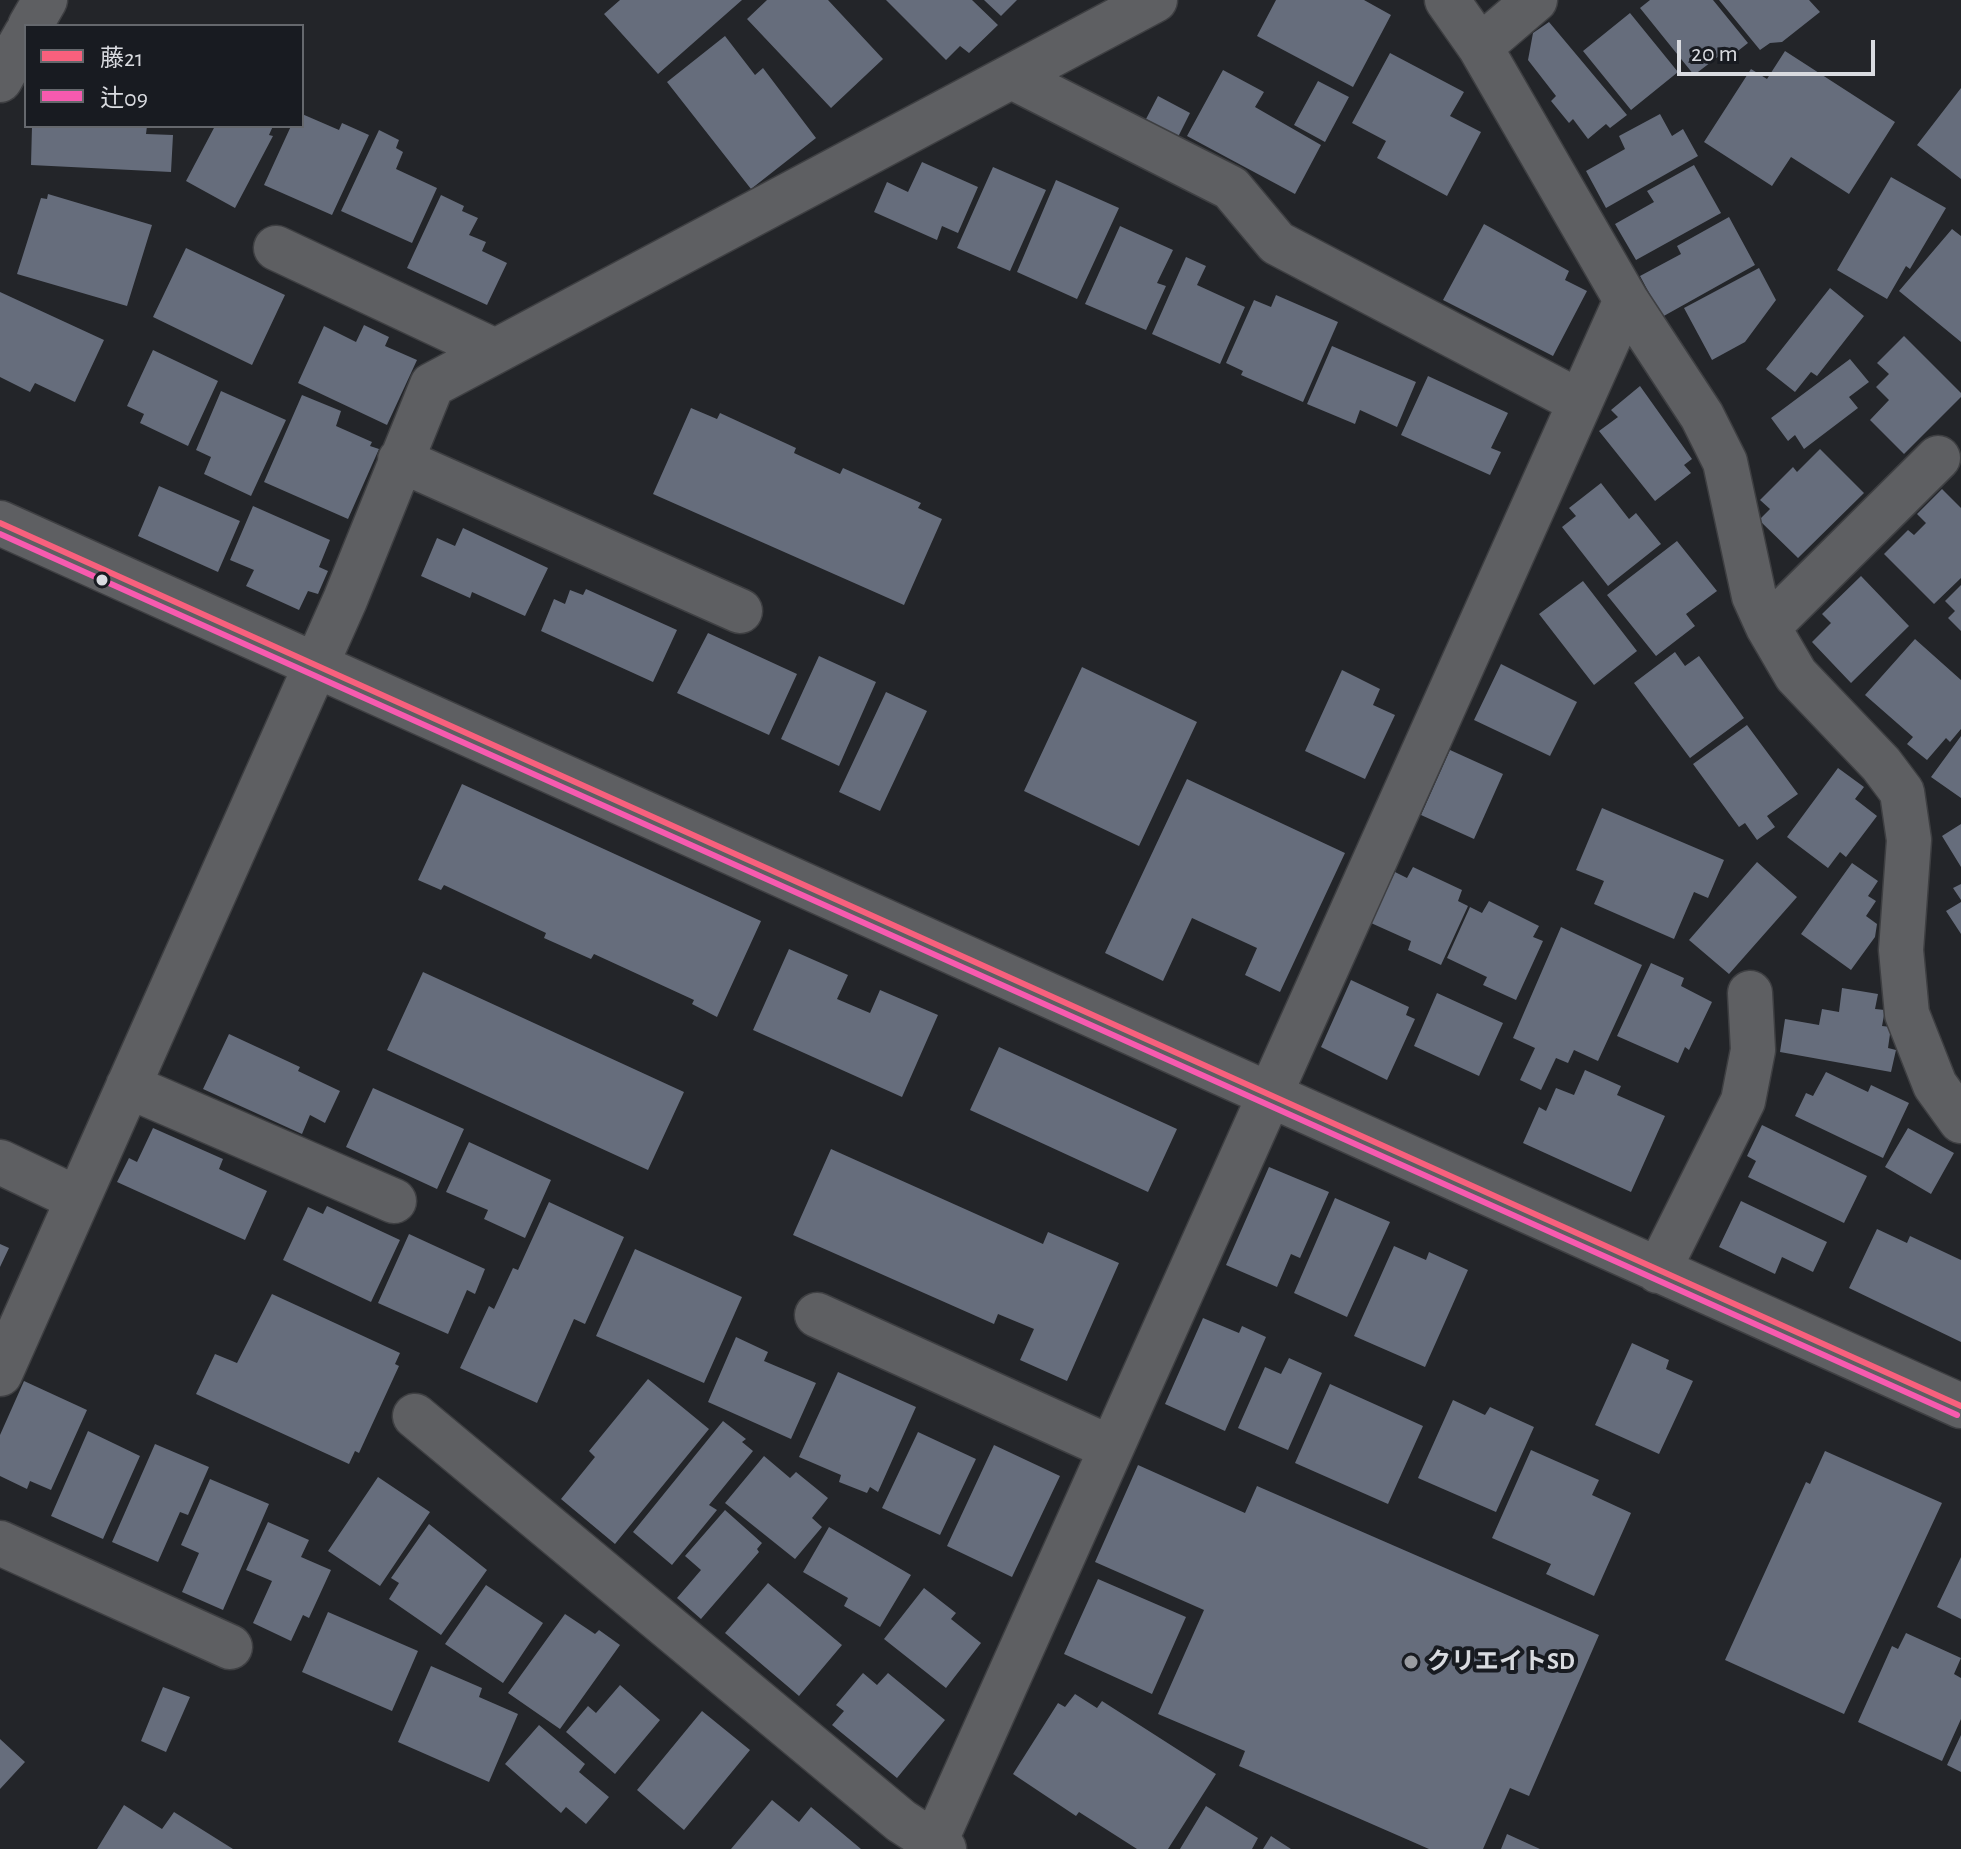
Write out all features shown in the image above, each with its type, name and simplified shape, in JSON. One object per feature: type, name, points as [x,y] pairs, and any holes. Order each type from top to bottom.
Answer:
[{"type":"street","points":[[31,24],[45,0]]},
{"type":"street","points":[[0,1374],[316,666],[432,385],[1014,78],[1155,0]]},
{"type":"street","points":[[1447,0],[1480,47],[1626,300],[1702,416],[1725,462],[1754,596],[1768,627],[1796,675],[1881,764],[1902,792],[1909,840],[1901,950],[1907,1014],[1935,1085],[1961,1121]]},
{"type":"street","points":[[1480,47],[1535,0]]},
{"type":"street","points":[[0,80],[24,38]]},
{"type":"street","points":[[1014,78],[1231,188],[1277,243],[1580,402]]},
{"type":"street","points":[[276,248],[495,351]]},
{"type":"street","points":[[415,1416],[901,1821],[939,1846],[1111,1448],[1626,300]]},
{"type":"street","points":[[1768,627],[1938,458]]},
{"type":"street","points":[[400,460],[740,611]]},
{"type":"street","points":[[0,523],[1961,1406]]},
{"type":"street","points":[[1658,1271],[1743,1101],[1753,1050],[1750,993]]},
{"type":"street","points":[[128,1086],[394,1201]]},
{"type":"street","points":[[0,1162],[78,1199]]},
{"type":"street","points":[[817,1315],[1111,1448]]},
{"type":"street","points":[[0,1543],[230,1647]]},
{"type":"building","points":[[620,0],[742,0],[658,74],[604,14]]},
{"type":"building","points":[[767,0],[828,0],[883,59],[831,108],[747,19]]},
{"type":"building","points":[[886,0],[972,0],[998,25],[969,53],[960,46],[946,60]]},
{"type":"building","points":[[984,0],[1017,0],[1001,16]]},
{"type":"building","points":[[1276,0],[1364,0],[1391,15],[1353,87],[1257,36]]},
{"type":"building","points":[[1650,0],[1713,0],[1748,43],[1724,62],[1719,56],[1694,75],[1640,8]]},
{"type":"building","points":[[1719,0],[1809,0],[1820,12],[1782,42],[1770,43],[1760,50]]},
{"type":"building","points":[[1630,13],[1678,72],[1631,110],[1583,51]]},
{"type":"building","points":[[1549,22],[1627,115],[1610,128],[1606,124],[1588,139],[1573,119],[1569,123],[1551,101],[1556,96],[1528,60],[1533,33]]},
{"type":"building","points":[[725,36],[755,75],[763,68],[816,138],[751,189],[667,82]]},
{"type":"building","points":[[1785,51],[1895,122],[1849,194],[1791,157],[1772,186],[1704,142],[1751,69],[1767,79]]},
{"type":"building","points":[[1390,53],[1464,92],[1450,116],[1481,132],[1447,196],[1377,158],[1386,141],[1352,123]]},
{"type":"building","points":[[1223,70],[1264,92],[1255,107],[1321,145],[1295,194],[1187,136]]},
{"type":"building","points":[[1318,81],[1349,97],[1325,142],[1294,125]]},
{"type":"building","points":[[1961,88],[1961,179],[1917,145]]},
{"type":"building","points":[[1158,96],[1190,113],[1178,137],[1146,119]]},
{"type":"building","points":[[1660,114],[1672,136],[1683,129],[1698,156],[1606,208],[1586,171],[1625,149],[1619,136]]},
{"type":"building","points":[[304,115],[339,130],[342,123],[369,135],[332,215],[264,185],[290,128],[304,128]]},
{"type":"building","points":[[32,128],[147,128],[146,134],[173,135],[171,172],[31,165]]},
{"type":"building","points":[[214,128],[272,128],[269,135],[273,136],[235,208],[186,181]]},
{"type":"building","points":[[379,130],[399,140],[396,148],[403,152],[396,169],[437,188],[412,243],[341,211]]},
{"type":"building","points":[[922,162],[978,187],[958,233],[942,226],[937,240],[874,212],[887,182],[908,192]]},
{"type":"building","points":[[1694,165],[1721,213],[1636,260],[1615,224],[1654,202],[1647,191]]},
{"type":"building","points":[[993,167],[1046,190],[1010,271],[957,248]]},
{"type":"building","points":[[1891,177],[1946,208],[1910,269],[1906,266],[1887,299],[1837,270]]},
{"type":"building","points":[[1056,180],[1119,208],[1077,299],[1017,272]]},
{"type":"building","points":[[48,194],[152,225],[127,306],[17,274],[41,198],[47,199]]},
{"type":"building","points":[[441,195],[464,206],[462,211],[478,218],[469,235],[486,242],[482,251],[507,263],[487,305],[407,268]]},
{"type":"building","points":[[1729,217],[1755,265],[1662,317],[1640,276],[1681,254],[1677,246]]},
{"type":"building","points":[[1484,224],[1569,271],[1565,280],[1587,291],[1553,356],[1443,300]]},
{"type":"building","points":[[1120,226],[1173,250],[1157,283],[1166,286],[1146,330],[1085,304]]},
{"type":"building","points":[[1952,229],[1961,236],[1961,342],[1899,291]]},
{"type":"building","points":[[186,248],[285,295],[252,365],[153,317]]},
{"type":"building","points":[[1186,257],[1206,266],[1197,285],[1245,307],[1220,364],[1152,334]]},
{"type":"building","points":[[1759,268],[1776,300],[1745,342],[1712,360],[1684,308]]},
{"type":"building","points":[[1830,288],[1864,316],[1817,376],[1811,372],[1795,392],[1766,369]]},
{"type":"building","points":[[0,292],[104,340],[75,402],[35,383],[30,392],[0,377]]},
{"type":"building","points":[[1276,295],[1338,322],[1303,402],[1241,375],[1243,371],[1226,363],[1254,300],[1271,307]]},
{"type":"building","points":[[364,325],[389,337],[385,346],[417,360],[387,425],[298,383],[324,326],[356,342]]},
{"type":"building","points":[[1904,336],[1961,393],[1961,397],[1904,454],[1870,420],[1889,400],[1876,387],[1889,374],[1877,363]]},
{"type":"building","points":[[1332,346],[1416,382],[1397,427],[1360,410],[1355,424],[1307,404]]},
{"type":"building","points":[[153,350],[218,381],[188,446],[140,423],[144,414],[127,406]]},
{"type":"building","points":[[1850,359],[1869,382],[1849,397],[1858,408],[1804,449],[1795,435],[1788,441],[1771,418]]},
{"type":"building","points":[[1428,376],[1508,413],[1491,448],[1501,452],[1490,475],[1401,435]]},
{"type":"building","points":[[1640,386],[1692,459],[1684,465],[1691,473],[1655,501],[1599,431],[1618,417],[1611,410]]},
{"type":"building","points":[[221,391],[286,420],[251,496],[204,474],[211,457],[196,450]]},
{"type":"building","points":[[302,395],[341,411],[336,426],[372,442],[370,446],[379,449],[348,519],[264,482]]},
{"type":"building","points":[[691,408],[717,419],[720,413],[796,448],[794,453],[840,474],[843,468],[921,503],[918,508],[942,519],[904,605],[653,494]]},
{"type":"building","points":[[1820,449],[1864,493],[1798,558],[1759,520],[1770,509],[1760,500],[1793,467],[1797,472]]},
{"type":"building","points":[[1601,483],[1629,519],[1636,513],[1661,544],[1608,586],[1562,527],[1576,516],[1569,508]]},
{"type":"building","points":[[159,486],[240,521],[218,572],[138,536]]},
{"type":"building","points":[[1942,489],[1961,508],[1961,578],[1934,604],[1884,554],[1908,530],[1914,535],[1926,523],[1917,514]]},
{"type":"building","points":[[253,506],[330,540],[319,567],[328,571],[318,594],[308,591],[299,610],[246,586],[254,570],[230,560]]},
{"type":"building","points":[[463,528],[548,568],[525,616],[472,592],[470,598],[421,576],[437,538],[455,546]]},
{"type":"building","points":[[1677,541],[1717,591],[1686,614],[1695,626],[1656,656],[1607,595]]},
{"type":"building","points":[[1861,576],[1909,626],[1851,683],[1812,642],[1831,623],[1822,614]]},
{"type":"building","points":[[1583,581],[1637,651],[1594,685],[1539,614]]},
{"type":"building","points":[[1961,585],[1961,631],[1948,618],[1955,611],[1945,601]]},
{"type":"building","points":[[586,589],[677,630],[653,682],[541,631],[554,599],[565,604],[570,590],[583,595]]},
{"type":"building","points":[[708,633],[797,674],[769,735],[677,693]]},
{"type":"building","points":[[1915,639],[1961,680],[1961,729],[1950,742],[1946,738],[1927,760],[1907,744],[1913,737],[1865,695]]},
{"type":"building","points":[[1675,652],[1685,666],[1699,656],[1744,718],[1690,758],[1634,683]]},
{"type":"building","points":[[819,656],[876,682],[839,766],[781,739]]},
{"type":"building","points":[[1501,664],[1577,702],[1550,756],[1474,720]]},
{"type":"building","points":[[1082,667],[1197,722],[1139,846],[1024,791]]},
{"type":"building","points":[[1342,670],[1380,689],[1373,705],[1395,715],[1365,779],[1305,751]]},
{"type":"building","points":[[886,692],[927,711],[880,811],[839,792]]},
{"type":"building","points":[[1747,725],[1798,794],[1767,816],[1775,827],[1757,840],[1745,823],[1739,827],[1693,764]]},
{"type":"building","points":[[1961,736],[1961,798],[1931,777]]},
{"type":"building","points":[[1450,750],[1503,774],[1474,839],[1421,815]]},
{"type":"building","points":[[1838,768],[1864,787],[1855,799],[1877,816],[1846,857],[1840,852],[1828,868],[1787,837]]},
{"type":"building","points":[[1187,779],[1345,853],[1280,992],[1245,975],[1257,948],[1192,918],[1163,981],[1105,953]]},
{"type":"building","points":[[462,784],[761,921],[717,1017],[692,1004],[694,1000],[594,954],[591,959],[544,938],[546,933],[444,885],[441,890],[418,880]]},
{"type":"building","points":[[1602,808],[1724,860],[1708,898],[1694,892],[1674,939],[1594,904],[1604,881],[1576,870]]},
{"type":"building","points":[[1961,824],[1961,867],[1942,836]]},
{"type":"building","points":[[1757,862],[1797,897],[1729,974],[1689,940]]},
{"type":"building","points":[[1852,863],[1878,881],[1868,896],[1876,901],[1866,916],[1877,924],[1875,937],[1851,970],[1801,934]]},
{"type":"building","points":[[1413,867],[1462,890],[1458,901],[1468,906],[1441,965],[1408,950],[1411,941],[1371,923],[1395,872],[1407,878]]},
{"type":"building","points":[[1961,884],[1961,900],[1953,888]]},
{"type":"building","points":[[1489,901],[1539,926],[1533,937],[1543,941],[1516,1000],[1483,985],[1487,977],[1447,958],[1470,907],[1482,913]]},
{"type":"building","points":[[1961,902],[1961,934],[1946,911]]},
{"type":"building","points":[[1561,927],[1642,965],[1598,1061],[1574,1050],[1568,1063],[1556,1058],[1541,1090],[1520,1080],[1535,1048],[1513,1038]]},
{"type":"building","points":[[789,949],[848,975],[837,999],[870,1013],[880,990],[938,1015],[902,1097],[753,1030]]},
{"type":"building","points":[[1651,963],[1684,978],[1681,986],[1712,1002],[1689,1050],[1685,1047],[1678,1063],[1617,1036]]},
{"type":"building","points":[[423,972],[684,1092],[648,1170],[387,1050]]},
{"type":"building","points":[[1351,980],[1409,1007],[1406,1015],[1415,1019],[1387,1080],[1321,1047]]},
{"type":"building","points":[[1842,988],[1878,994],[1875,1009],[1885,1010],[1882,1026],[1891,1027],[1888,1048],[1896,1050],[1891,1072],[1780,1052],[1785,1019],[1819,1025],[1822,1009],[1839,1012]]},
{"type":"building","points":[[1437,993],[1503,1023],[1479,1076],[1414,1046]]},
{"type":"building","points":[[229,1034],[300,1067],[298,1071],[340,1091],[325,1123],[310,1115],[302,1134],[203,1089]]},
{"type":"building","points":[[999,1047],[1177,1129],[1148,1192],[970,1110]]},
{"type":"building","points":[[1585,1070],[1621,1086],[1617,1095],[1665,1116],[1631,1192],[1523,1143],[1539,1107],[1546,1111],[1556,1088],[1574,1095]]},
{"type":"building","points":[[1826,1072],[1868,1092],[1871,1085],[1909,1103],[1883,1158],[1795,1116],[1806,1093],[1813,1096]]},
{"type":"building","points":[[373,1088],[464,1129],[437,1189],[346,1147]]},
{"type":"building","points":[[1762,1125],[1867,1176],[1844,1223],[1748,1177],[1756,1161],[1747,1156]]},
{"type":"building","points":[[153,1128],[223,1159],[219,1169],[267,1191],[245,1240],[117,1182],[129,1158],[137,1162]]},
{"type":"building","points":[[1908,1128],[1954,1153],[1931,1194],[1885,1167]]},
{"type":"building","points":[[469,1142],[551,1180],[525,1238],[484,1219],[488,1210],[446,1192]]},
{"type":"building","points":[[831,1149],[1043,1244],[1048,1232],[1119,1263],[1067,1381],[1020,1360],[1034,1329],[998,1314],[994,1324],[793,1235]]},
{"type":"building","points":[[1269,1167],[1329,1192],[1300,1258],[1291,1254],[1277,1287],[1226,1265]]},
{"type":"building","points":[[1335,1198],[1390,1222],[1347,1317],[1294,1293]]},
{"type":"building","points":[[1741,1201],[1827,1242],[1813,1272],[1782,1257],[1775,1274],[1719,1247]]},
{"type":"building","points":[[549,1202],[624,1237],[585,1324],[574,1319],[537,1403],[460,1368],[489,1306],[494,1309],[513,1268],[518,1270]]},
{"type":"building","points":[[327,1206],[400,1240],[371,1302],[283,1260],[308,1207],[323,1214]]},
{"type":"building","points":[[1877,1229],[1907,1243],[1910,1236],[1961,1260],[1961,1342],[1849,1288]]},
{"type":"building","points":[[409,1234],[485,1269],[475,1294],[467,1290],[448,1334],[378,1303]]},
{"type":"building","points":[[0,1244],[9,1248],[0,1267]]},
{"type":"building","points":[[1394,1246],[1426,1260],[1429,1252],[1468,1270],[1425,1367],[1354,1336]]},
{"type":"building","points":[[635,1249],[742,1297],[704,1383],[596,1336]]},
{"type":"building","points":[[272,1294],[400,1353],[395,1364],[399,1366],[359,1453],[355,1451],[349,1464],[196,1394],[215,1354],[237,1363]]},
{"type":"building","points":[[1203,1318],[1239,1333],[1242,1326],[1266,1337],[1225,1431],[1165,1404]]},
{"type":"building","points":[[736,1337],[768,1352],[764,1361],[816,1383],[791,1439],[708,1402]]},
{"type":"building","points":[[1632,1343],[1669,1360],[1666,1369],[1693,1381],[1659,1454],[1595,1425]]},
{"type":"building","points":[[1289,1358],[1322,1373],[1288,1450],[1238,1428],[1265,1367],[1281,1374]]},
{"type":"building","points":[[838,1372],[916,1407],[878,1492],[870,1487],[867,1493],[839,1482],[841,1475],[799,1457]]},
{"type":"building","points":[[648,1379],[709,1429],[615,1544],[561,1499],[595,1457],[589,1451]]},
{"type":"building","points":[[24,1381],[87,1410],[51,1490],[30,1481],[27,1489],[0,1476],[0,1435]]},
{"type":"building","points":[[1330,1384],[1423,1426],[1388,1504],[1295,1463]]},
{"type":"building","points":[[1453,1400],[1485,1415],[1490,1407],[1534,1427],[1496,1512],[1418,1478]]},
{"type":"building","points":[[723,1421],[746,1439],[742,1442],[753,1451],[709,1505],[717,1510],[672,1565],[633,1532]]},
{"type":"building","points":[[88,1431],[140,1456],[103,1539],[51,1516]]},
{"type":"building","points":[[918,1432],[976,1459],[940,1535],[882,1508]]},
{"type":"building","points":[[155,1444],[209,1467],[188,1515],[180,1512],[158,1562],[112,1542]]},
{"type":"building","points":[[994,1445],[1060,1476],[1012,1577],[947,1546]]},
{"type":"building","points":[[1531,1450],[1599,1480],[1592,1495],[1631,1513],[1594,1596],[1546,1574],[1551,1564],[1492,1538]]},
{"type":"building","points":[[1825,1451],[1942,1503],[1844,1714],[1725,1660],[1806,1482],[1810,1484]]},
{"type":"building","points":[[764,1456],[790,1478],[796,1472],[828,1498],[812,1518],[822,1527],[795,1559],[725,1503]]},
{"type":"building","points":[[1138,1465],[1245,1513],[1257,1486],[1599,1635],[1529,1796],[1510,1788],[1483,1849],[1429,1849],[1239,1766],[1245,1751],[1158,1714],[1204,1610],[1095,1562]]},
{"type":"building","points":[[378,1477],[430,1512],[380,1586],[328,1551]]},
{"type":"building","points":[[210,1479],[269,1504],[223,1610],[182,1592],[199,1553],[181,1545]]},
{"type":"building","points":[[725,1510],[762,1543],[757,1549],[759,1552],[701,1619],[677,1598],[701,1570],[685,1556]]},
{"type":"building","points":[[268,1522],[309,1540],[301,1557],[331,1570],[309,1618],[303,1615],[291,1641],[253,1623],[272,1581],[246,1570]]},
{"type":"building","points":[[429,1524],[487,1570],[441,1635],[389,1599],[399,1583],[391,1578]]},
{"type":"building","points":[[829,1527],[911,1575],[880,1627],[844,1606],[848,1598],[803,1572]]},
{"type":"building","points":[[1961,1557],[1961,1619],[1937,1607]]},
{"type":"building","points":[[1098,1579],[1186,1617],[1152,1694],[1064,1654]]},
{"type":"building","points":[[768,1583],[842,1645],[799,1696],[725,1633]]},
{"type":"building","points":[[486,1585],[543,1623],[503,1683],[445,1644]]},
{"type":"building","points":[[924,1588],[956,1613],[951,1619],[981,1643],[946,1688],[884,1639]]},
{"type":"building","points":[[328,1612],[418,1651],[392,1711],[302,1672]]},
{"type":"building","points":[[565,1614],[595,1634],[599,1630],[620,1645],[560,1729],[508,1693]]},
{"type":"building","points":[[1906,1633],[1961,1658],[1954,1674],[1961,1678],[1961,1719],[1942,1761],[1858,1722],[1892,1646],[1898,1649]]},
{"type":"building","points":[[431,1666],[482,1688],[479,1697],[518,1714],[489,1782],[398,1742]]},
{"type":"building","points":[[863,1673],[877,1685],[888,1673],[945,1720],[897,1778],[832,1725],[844,1711],[836,1705]]},
{"type":"building","points":[[620,1685],[660,1720],[615,1774],[566,1732],[588,1706],[596,1713]]},
{"type":"building","points":[[163,1687],[190,1697],[166,1752],[141,1741]]},
{"type":"building","points":[[1075,1694],[1097,1708],[1102,1701],[1216,1774],[1168,1849],[1137,1849],[1079,1812],[1076,1816],[1013,1774],[1058,1703],[1065,1707]]},
{"type":"building","points":[[702,1711],[750,1750],[684,1830],[637,1790]]},
{"type":"building","points":[[539,1725],[585,1764],[579,1772],[609,1797],[586,1824],[566,1807],[561,1813],[505,1764]]},
{"type":"building","points":[[1961,1735],[1961,1772],[1947,1765]]},
{"type":"building","points":[[0,1739],[25,1762],[0,1789]]},
{"type":"building","points":[[772,1800],[799,1822],[811,1807],[861,1849],[731,1849]]},
{"type":"building","points":[[124,1805],[162,1829],[174,1812],[233,1849],[97,1849]]},
{"type":"building","points":[[1206,1806],[1258,1838],[1252,1849],[1180,1849]]},
{"type":"building","points":[[1507,1834],[1540,1849],[1501,1849]]},
{"type":"building","points":[[1271,1836],[1291,1849],[1263,1849]]},
{"type":"transit line","name":"藤21","points":[[0,523],[1961,1406]]},
{"type":"transit line","name":"辻09","points":[[0,534],[1957,1415]]},
{"type":"place","name":"クリエイトSD","points":[[1411,1662]]}]
